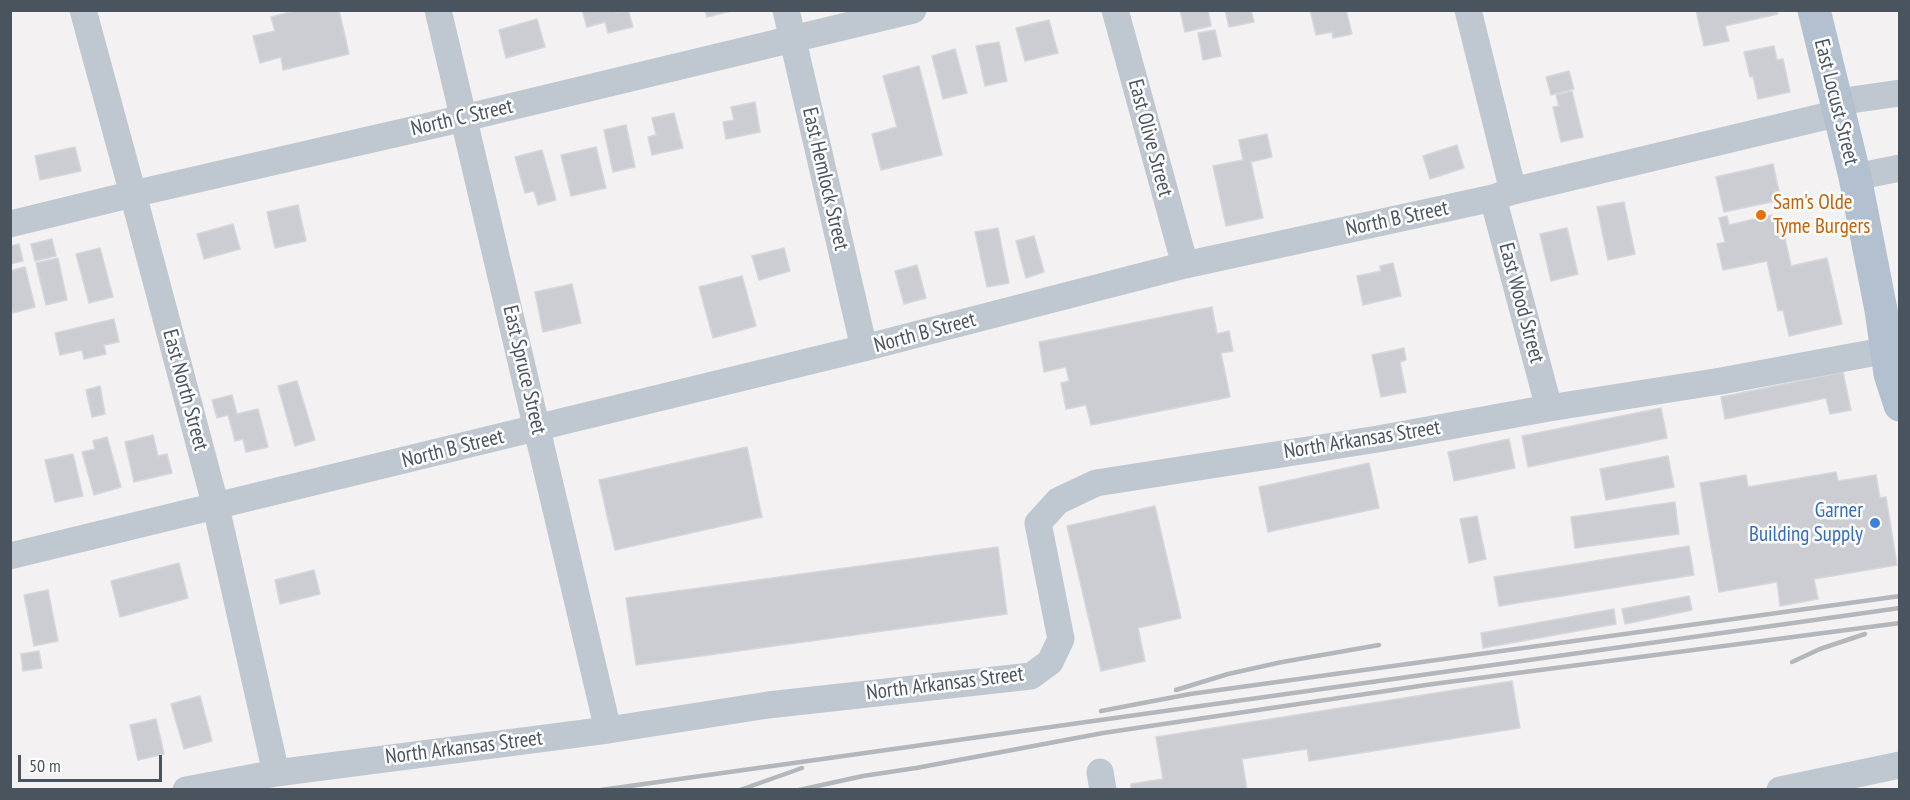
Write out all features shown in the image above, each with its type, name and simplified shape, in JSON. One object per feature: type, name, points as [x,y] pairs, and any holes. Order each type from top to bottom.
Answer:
[{"type":"main road","name":"East Locust Street","points":[[1814,10],[1890,325],[1890,375],[1899,405]]},
{"type":"street","name":"East North Street","points":[[82,10],[216,507],[276,773]]},
{"type":"street","name":"East Spruce Street","points":[[438,10],[608,730]]},
{"type":"street","name":"East Hemlock Street","points":[[786,10],[864,348]]},
{"type":"street","name":"North C Street","points":[[10,224],[913,10]]},
{"type":"street","name":"East Olive Street","points":[[1115,10],[1185,265]]},
{"type":"street","name":"East Wood Street","points":[[1468,10],[1503,195],[1549,408]]},
{"type":"street","name":"North B Street","points":[[10,556],[864,348],[1185,265],[1503,195],[1899,93]]},
{"type":"street","points":[[1855,177],[1899,168]]},
{"type":"street","name":"North Arkansas Street","points":[[186,789],[276,773],[608,730],[768,705],[1031,676],[1050,662],[1061,639],[1038,523],[1058,501],[1096,483],[1378,439],[1549,408],[1721,381],[1890,325]]},
{"type":"street","points":[[1780,789],[1836,784],[1899,765]]},
{"type":"building","points":[[298,10],[339,10],[349,54],[283,70],[281,57],[260,63],[253,36],[275,31],[271,17]]},
{"type":"building","points":[[582,10],[616,10],[616,13],[628,10],[633,27],[608,33],[605,22],[587,27]]},
{"type":"building","points":[[705,10],[731,10],[731,11],[707,17]]},
{"type":"building","points":[[1180,10],[1208,10],[1211,26],[1185,32]]},
{"type":"building","points":[[1225,10],[1251,10],[1254,22],[1229,27]]},
{"type":"building","points":[[1310,10],[1346,10],[1352,34],[1333,38],[1332,32],[1316,35]]},
{"type":"building","points":[[1696,10],[1777,10],[1778,14],[1725,26],[1729,41],[1704,46]]},
{"type":"building","points":[[537,19],[545,47],[506,58],[499,30]]},
{"type":"building","points":[[1049,20],[1058,53],[1025,61],[1016,28]]},
{"type":"building","points":[[1215,30],[1221,56],[1203,60],[1198,33]]},
{"type":"building","points":[[999,42],[1007,81],[985,86],[976,46]]},
{"type":"building","points":[[1774,46],[1777,60],[1783,59],[1790,92],[1758,99],[1744,52]]},
{"type":"building","points":[[955,49],[967,93],[943,99],[932,56]]},
{"type":"building","points":[[919,66],[942,155],[881,170],[872,134],[897,127],[883,76]]},
{"type":"building","points":[[1569,71],[1574,89],[1551,95],[1546,77]]},
{"type":"building","points":[[1572,91],[1583,137],[1561,142],[1553,107],[1559,106],[1556,95]]},
{"type":"building","points":[[755,102],[760,132],[726,139],[723,122],[734,120],[731,107]]},
{"type":"building","points":[[674,113],[683,148],[652,155],[648,137],[656,135],[652,118]]},
{"type":"building","points":[[626,125],[635,167],[613,172],[604,130]]},
{"type":"building","points":[[1267,134],[1272,157],[1251,162],[1263,218],[1226,226],[1213,166],[1243,160],[1239,140]]},
{"type":"building","points":[[1457,145],[1464,168],[1430,179],[1423,156]]},
{"type":"building","points":[[75,147],[81,171],[40,180],[35,156]]},
{"type":"building","points":[[596,147],[606,188],[571,196],[561,155]]},
{"type":"building","points":[[542,150],[556,200],[538,205],[534,191],[525,193],[515,157]]},
{"type":"building","points":[[1773,164],[1781,200],[1724,212],[1716,177]]},
{"type":"building","points":[[1624,202],[1635,254],[1608,260],[1597,207]]},
{"type":"building","points":[[298,205],[306,241],[275,248],[267,212]]},
{"type":"building","points":[[1772,215],[1776,231],[1783,229],[1791,266],[1827,258],[1842,324],[1789,336],[1783,310],[1778,311],[1767,261],[1723,270],[1717,244],[1725,242],[1719,218],[1727,216],[1729,225]]},
{"type":"building","points":[[233,224],[240,249],[204,259],[197,234]]},
{"type":"building","points":[[998,228],[1009,283],[987,287],[975,232]]},
{"type":"building","points":[[1567,228],[1578,274],[1551,281],[1540,234]]},
{"type":"building","points":[[1034,236],[1044,272],[1026,278],[1016,241]]},
{"type":"building","points":[[52,239],[56,256],[35,261],[31,244]]},
{"type":"building","points":[[19,244],[23,261],[10,264],[10,246]]},
{"type":"building","points":[[100,248],[113,297],[89,303],[76,254]]},
{"type":"building","points":[[784,248],[790,271],[759,280],[752,256]]},
{"type":"building","points":[[58,258],[67,300],[46,305],[36,263]]},
{"type":"building","points":[[1393,263],[1401,296],[1363,305],[1357,276],[1381,271],[1380,266]]},
{"type":"building","points":[[917,265],[926,298],[904,304],[895,271]]},
{"type":"building","points":[[25,267],[35,307],[13,313],[10,302],[10,271]]},
{"type":"building","points":[[742,276],[756,326],[713,338],[699,287]]},
{"type":"building","points":[[572,284],[581,323],[543,332],[535,292]]},
{"type":"building","points":[[1212,307],[1217,334],[1229,331],[1233,351],[1221,353],[1230,397],[1091,425],[1086,405],[1066,409],[1061,383],[1069,381],[1066,367],[1044,372],[1039,342]]},
{"type":"building","points":[[114,319],[119,342],[104,345],[106,354],[84,359],[82,350],[60,355],[55,333]]},
{"type":"building","points":[[1404,348],[1406,360],[1400,362],[1406,392],[1381,397],[1372,355]]},
{"type":"building","points":[[1843,372],[1851,410],[1830,414],[1826,398],[1725,419],[1721,397]]},
{"type":"building","points":[[297,381],[315,440],[295,446],[278,386]]},
{"type":"building","points":[[100,386],[105,414],[92,417],[86,390]]},
{"type":"building","points":[[232,395],[237,414],[258,409],[268,447],[246,452],[243,439],[235,441],[228,415],[217,418],[212,400]]},
{"type":"building","points":[[1661,408],[1667,438],[1528,467],[1522,436]]},
{"type":"building","points":[[153,435],[158,456],[167,454],[172,473],[134,482],[125,442]]},
{"type":"building","points":[[107,437],[121,487],[94,495],[82,452],[95,449],[93,441]]},
{"type":"building","points":[[1509,439],[1515,468],[1454,481],[1448,452]]},
{"type":"building","points":[[747,447],[762,517],[615,550],[599,480]]},
{"type":"building","points":[[73,454],[83,496],[55,502],[45,460]]},
{"type":"building","points":[[1668,456],[1674,487],[1606,500],[1600,469]]},
{"type":"building","points":[[1369,463],[1379,508],[1268,532],[1259,487]]},
{"type":"building","points":[[1836,472],[1838,481],[1876,475],[1880,498],[1886,497],[1897,565],[1814,579],[1818,599],[1780,606],[1777,582],[1719,592],[1700,483],[1746,475],[1748,487]]},
{"type":"building","points":[[1675,502],[1679,534],[1575,548],[1571,517]]},
{"type":"building","points":[[1155,506],[1181,618],[1138,628],[1145,661],[1101,671],[1067,526]]},
{"type":"building","points":[[1477,516],[1486,559],[1469,563],[1460,519]]},
{"type":"building","points":[[1689,546],[1694,575],[1499,606],[1494,577]]},
{"type":"building","points":[[998,547],[1007,614],[636,665],[626,598]]},
{"type":"building","points":[[179,563],[188,598],[120,617],[111,581]]},
{"type":"building","points":[[314,570],[320,594],[280,604],[275,580]]},
{"type":"building","points":[[48,590],[58,641],[34,646],[24,595]]},
{"type":"building","points":[[1689,596],[1692,610],[1625,624],[1622,609]]},
{"type":"building","points":[[1614,609],[1616,624],[1483,648],[1481,633]]},
{"type":"building","points":[[39,651],[42,668],[23,671],[21,654]]},
{"type":"building","points":[[1512,681],[1520,728],[1309,761],[1307,749],[1242,759],[1247,790],[1131,790],[1131,784],[1163,779],[1156,737]]},
{"type":"building","points":[[200,696],[212,741],[184,749],[171,704]]},
{"type":"building","points":[[156,719],[164,754],[138,760],[130,725]]},
{"type":"railway","points":[[1101,711],[1190,694],[1900,596]]},
{"type":"railway","points":[[601,790],[1900,608]]},
{"type":"railway","points":[[799,790],[863,776],[1103,733],[1433,684],[1900,623]]},
{"type":"railway","points":[[1792,662],[1820,649],[1865,634]]},
{"type":"railway","points":[[1176,690],[1228,674],[1282,662],[1379,645]]},
{"type":"railway","points":[[740,790],[802,768]]},
{"type":"place","name":"Sam's Olde Tyme Burgers","points":[[1761,215]]},
{"type":"place","name":"Garner Building Supply","points":[[1875,523]]}]
